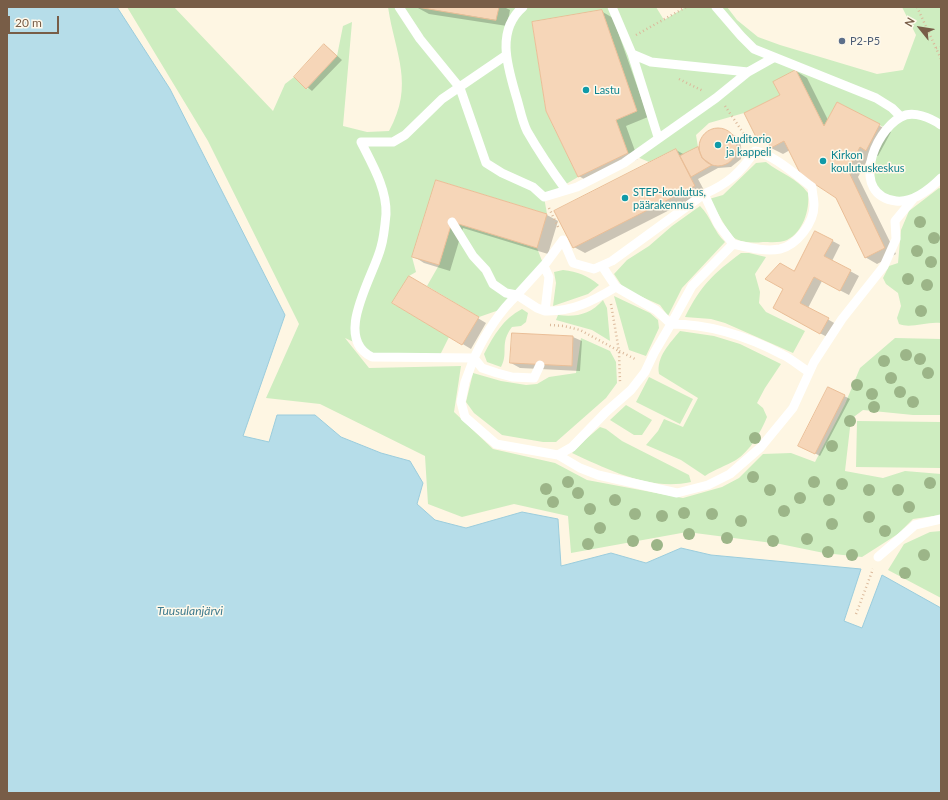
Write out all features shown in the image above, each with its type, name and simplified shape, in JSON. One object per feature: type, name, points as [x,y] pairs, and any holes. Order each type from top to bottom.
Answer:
[{"type":"lane","points":[[399,7],[420,39],[460,88],[486,163],[502,173],[533,187],[544,197],[566,190],[624,163],[658,137],[716,98],[748,72],[773,58]]},
{"type":"lane","points":[[523,7],[515,14],[507,33],[505,56],[526,129],[547,164],[566,190]]},
{"type":"lane","points":[[612,7],[625,42],[632,54],[658,137]]},
{"type":"lane","points":[[716,7],[754,49],[773,58],[876,98],[892,108],[901,117]]},
{"type":"lane","points":[[632,54],[651,62],[748,72]]},
{"type":"lane","points":[[474,358],[372,357],[362,350],[358,344],[355,317],[381,247],[386,213],[379,177],[361,142],[393,142],[406,135],[442,99],[505,56]]},
{"type":"lane","points":[[941,125],[917,115],[901,117],[887,129],[875,146],[870,172],[871,182],[876,191],[893,200],[902,201],[914,198],[928,190],[941,178]]},
{"type":"lane","points":[[563,240],[573,263],[594,269],[602,266],[612,261],[704,194],[722,186],[744,168],[755,151],[780,164],[812,186],[814,206],[810,223],[792,244],[779,249],[766,250],[733,244],[718,224],[704,194]]},
{"type":"lane","points":[[563,240],[544,266],[499,314],[484,338],[474,358],[465,382],[461,402],[466,417],[496,444],[558,455],[580,468],[598,475],[677,493],[708,485],[730,474],[761,447],[793,408],[814,362],[842,319],[884,266],[896,239],[895,221],[914,198]]},
{"type":"lane","points":[[452,222],[473,256],[486,270],[493,284],[506,292],[517,295],[537,308],[545,311],[557,311],[578,307],[612,289]]},
{"type":"lane","points":[[558,455],[572,447],[631,390],[648,366],[692,286],[733,244]]},
{"type":"lane","points":[[544,266],[549,277],[545,311]]},
{"type":"lane","points":[[602,266],[612,289],[656,310],[672,324],[686,324],[734,333],[785,356],[809,372]]},
{"type":"lane","points":[[474,358],[482,368],[512,377],[534,378],[540,365]]},
{"type":"lane","points":[[878,557],[915,526],[941,519]]},
{"type":"path","points":[[625,42],[686,7]]},
{"type":"path","points":[[917,7],[941,59]]},
{"type":"path","points":[[936,48],[941,46]]},
{"type":"path","points":[[674,76],[716,98],[730,111],[755,151]]},
{"type":"path","points":[[544,197],[563,240]]},
{"type":"path","points":[[612,289],[619,351],[621,399]]},
{"type":"path","points":[[545,311],[550,326],[564,326],[580,330],[648,366]]},
{"type":"path","points":[[856,614],[878,557]]},
{"type":"green space","points":[[127,7],[174,7],[273,111],[285,84],[294,77],[307,89],[337,56],[343,26],[352,22],[343,126],[367,132],[389,131],[397,114],[401,98],[401,69],[388,7],[656,7],[664,20],[686,7],[727,7],[737,20],[758,37],[877,74],[903,70],[916,35],[902,7],[941,7],[941,178],[902,201],[876,191],[870,172],[887,129],[837,102],[824,126],[796,70],[774,82],[780,95],[744,113],[709,123],[696,135],[698,147],[680,156],[676,149],[649,162],[628,153],[616,120],[637,111],[602,10],[532,22],[546,111],[578,177],[544,197],[547,214],[436,180],[412,257],[416,272],[409,276],[392,303],[449,337],[439,357],[372,357],[358,344],[345,338],[369,368],[461,366],[454,412],[493,449],[555,463],[587,480],[683,498],[722,487],[739,478],[763,454],[791,453],[815,462],[845,404],[860,368],[895,338],[941,339],[941,415],[913,415],[863,410],[851,419],[845,471],[883,478],[905,471],[941,474],[941,515],[913,519],[898,534],[862,557],[824,553],[780,544],[687,532],[571,553],[568,516],[514,504],[462,517],[428,504],[425,456],[320,404],[266,398],[299,324],[208,141]]},
{"type":"green space","points":[[766,162],[799,183],[808,193],[808,206],[804,220],[797,232],[785,241],[753,243],[736,239],[730,233],[709,199],[723,195],[756,163]]},
{"type":"green space","points":[[939,188],[941,189],[941,323],[909,326],[899,324],[897,318],[901,306],[898,293],[886,284],[883,278],[889,266],[898,263],[901,230],[909,211]]},
{"type":"green space","points":[[700,206],[725,242],[682,288],[668,316],[660,305],[624,289],[614,274],[627,260],[649,246],[672,226]]},
{"type":"green space","points":[[452,222],[537,248],[544,266],[502,309],[479,317],[427,286],[439,265]]},
{"type":"green space","points":[[741,253],[749,253],[766,257],[755,274],[760,292],[759,303],[766,312],[805,331],[793,353],[725,323],[711,319],[685,317],[702,288],[708,281]]},
{"type":"green space","points":[[563,270],[582,274],[599,285],[588,294],[553,306],[556,283],[554,272]]},
{"type":"green space","points":[[614,296],[650,313],[658,320],[659,328],[646,356],[629,350]]},
{"type":"green space","points":[[603,300],[607,308],[610,341],[592,330],[556,320],[558,315],[571,316],[588,312]]},
{"type":"green space","points":[[522,309],[528,313],[526,322],[521,326],[512,327],[508,333],[501,367],[487,362],[484,354],[495,334],[509,318]]},
{"type":"green space","points":[[680,331],[714,336],[740,344],[781,364],[757,403],[763,408],[767,417],[762,429],[754,441],[746,452],[736,460],[705,476],[681,460],[646,445],[658,431],[664,419],[683,427],[698,398],[659,374],[662,356],[668,345]]},
{"type":"green space","points":[[581,338],[610,351],[616,362],[617,383],[606,398],[556,442],[543,442],[502,435],[474,413],[466,402],[473,373],[501,381],[526,385],[537,384],[549,377],[576,373]]},
{"type":"green space","points":[[649,377],[693,399],[680,424],[636,402]]},
{"type":"green space","points":[[626,405],[652,420],[642,435],[634,435],[610,420]]},
{"type":"green space","points":[[857,421],[941,422],[941,468],[856,467]]},
{"type":"green space","points":[[600,427],[606,429],[622,441],[689,475],[691,482],[660,484],[645,481],[615,472],[572,453]]},
{"type":"green space","points":[[941,531],[941,598],[888,570],[904,544],[930,532]]},
{"type":"water","name":"Tuusulanjärvi","points":[[7,7],[117,7],[170,89],[285,315],[243,436],[269,442],[277,415],[315,415],[341,437],[381,453],[410,461],[423,483],[417,504],[435,520],[466,528],[522,512],[558,519],[561,566],[611,553],[646,563],[681,548],[711,555],[861,569],[844,621],[862,628],[882,575],[941,608],[941,793],[7,793]]},
{"type":"building","points":[[417,7],[499,7],[496,20]]},
{"type":"building","name":"Lastu","points":[[602,10],[637,111],[616,120],[628,153],[578,177],[546,111],[532,22]]},
{"type":"building","points":[[324,44],[337,56],[306,89],[294,77]]},
{"type":"building","name":"Kirkon koulutuskeskus","points":[[796,70],[824,126],[837,102],[880,124],[866,151],[860,147],[848,170],[885,248],[865,258],[836,198],[801,175],[784,141],[771,148],[764,135],[757,139],[744,113],[780,95],[773,82]]},
{"type":"building","name":"Auditorio ja kappeli","points":[[714,128],[722,128],[732,133],[736,140],[736,154],[732,161],[722,166],[714,166],[704,161],[702,158],[699,151],[699,143],[704,133],[707,131]]},
{"type":"building","points":[[698,147],[702,158],[712,165],[691,177],[680,156]]},
{"type":"building","name":"STEP-koulutus, päärakennus","points":[[676,149],[695,186],[573,248],[554,211]]},
{"type":"building","points":[[436,180],[547,214],[537,248],[452,222],[439,265],[412,257]]},
{"type":"building","points":[[815,231],[833,240],[824,256],[851,270],[840,291],[814,277],[800,303],[829,318],[820,334],[773,308],[783,289],[765,279],[780,263],[794,271]]},
{"type":"building","points":[[409,276],[479,317],[462,345],[392,303]]},
{"type":"building","points":[[512,333],[573,336],[572,366],[510,363]]},
{"type":"building","points":[[828,387],[845,395],[815,454],[798,446]]},
{"type":"place","name":"P2-P5","points":[[842,41]]},
{"type":"place","name":"Lastu","points":[[586,90]]},
{"type":"place","name":"Auditorio ja kappeli","points":[[718,145]]},
{"type":"place","name":"Kirkon koulutuskeskus","points":[[823,161]]},
{"type":"place","name":"STEP-koulutus, päärakennus","points":[[625,198]]}]
